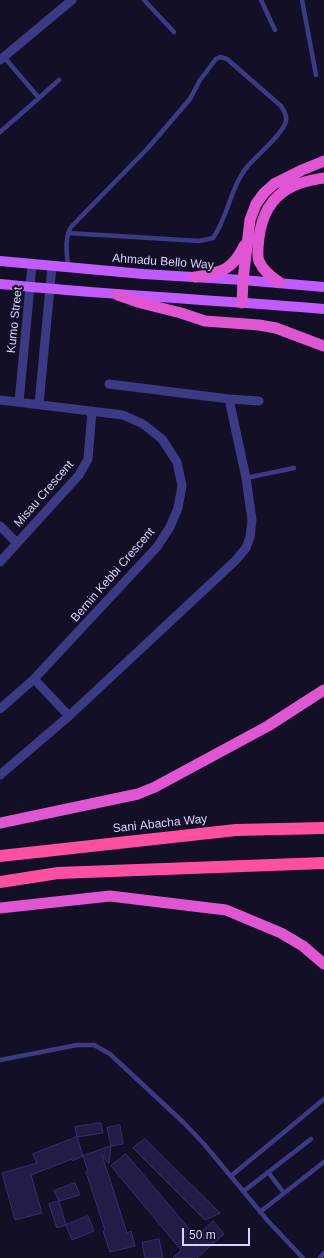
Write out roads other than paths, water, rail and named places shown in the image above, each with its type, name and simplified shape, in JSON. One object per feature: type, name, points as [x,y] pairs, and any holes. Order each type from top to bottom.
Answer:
[{"type":"highway","points":[[242,302],[247,240],[250,220],[256,204],[264,193],[274,184],[286,177],[324,161]]},
{"type":"highway","points":[[279,282],[266,272],[259,263],[258,237],[262,222],[271,205],[283,192],[299,183],[324,178]]},
{"type":"highway","points":[[195,277],[228,269],[235,262],[247,240]]},
{"type":"highway","points":[[118,295],[205,321],[259,325],[276,328],[324,346]]},
{"type":"highway","points":[[0,823],[138,794],[154,787],[268,726],[324,690]]},
{"type":"highway","name":"Sani Abacha Way","points":[[0,856],[236,830],[324,828]]},
{"type":"highway","points":[[0,882],[58,873],[324,863]]},
{"type":"highway","points":[[0,908],[110,896],[226,910],[281,933],[304,946],[324,964]]},
{"type":"main road","name":"Ahmadu Bello Way","points":[[0,261],[143,274],[279,282],[324,287]]},
{"type":"main road","points":[[0,284],[118,295],[242,302],[324,310]]},
{"type":"street","points":[[2,59],[72,0]]},
{"type":"street","name":"Kumo Street","points":[[19,402],[32,265]]},
{"type":"street","points":[[39,404],[52,266]]},
{"type":"street","points":[[109,384],[229,399],[259,400]]},
{"type":"street","points":[[0,775],[69,716],[235,562],[246,548],[250,537],[252,520],[246,478],[229,399]]},
{"type":"street","name":"Bernin Kebbi Crescent","points":[[0,400],[123,415],[143,424],[162,439],[177,462],[182,486],[178,508],[170,527],[157,547],[34,679],[0,709]]},
{"type":"street","name":"Misau Crescent","points":[[0,562],[79,475],[88,459],[92,412]]},
{"type":"street","points":[[0,526],[17,543]]},
{"type":"street","points":[[34,679],[69,716]]},
{"type":"lane","points":[[144,0],[174,32]]},
{"type":"lane","points":[[261,0],[275,30]]},
{"type":"lane","points":[[302,0],[316,75]]},
{"type":"lane","points":[[68,233],[199,241],[213,238],[221,227],[238,181],[246,168],[284,128],[286,119],[282,106],[227,59],[220,57],[212,64],[200,80],[190,100],[148,148],[71,227],[68,233],[66,239],[68,267]]},
{"type":"lane","points":[[2,59],[39,98]]},
{"type":"lane","points":[[0,132],[59,80]]},
{"type":"lane","points":[[246,478],[294,468]]},
{"type":"lane","points":[[0,1060],[77,1045],[94,1045],[103,1049],[184,1123],[204,1144],[260,1212],[303,1258]]},
{"type":"lane","points":[[231,1176],[324,1099]]},
{"type":"lane","points":[[244,1192],[311,1139]]},
{"type":"lane","points":[[260,1212],[324,1162]]},
{"type":"lane","points":[[268,1172],[284,1193]]},
{"type":"lane","points":[[320,1258],[324,1253]]}]
